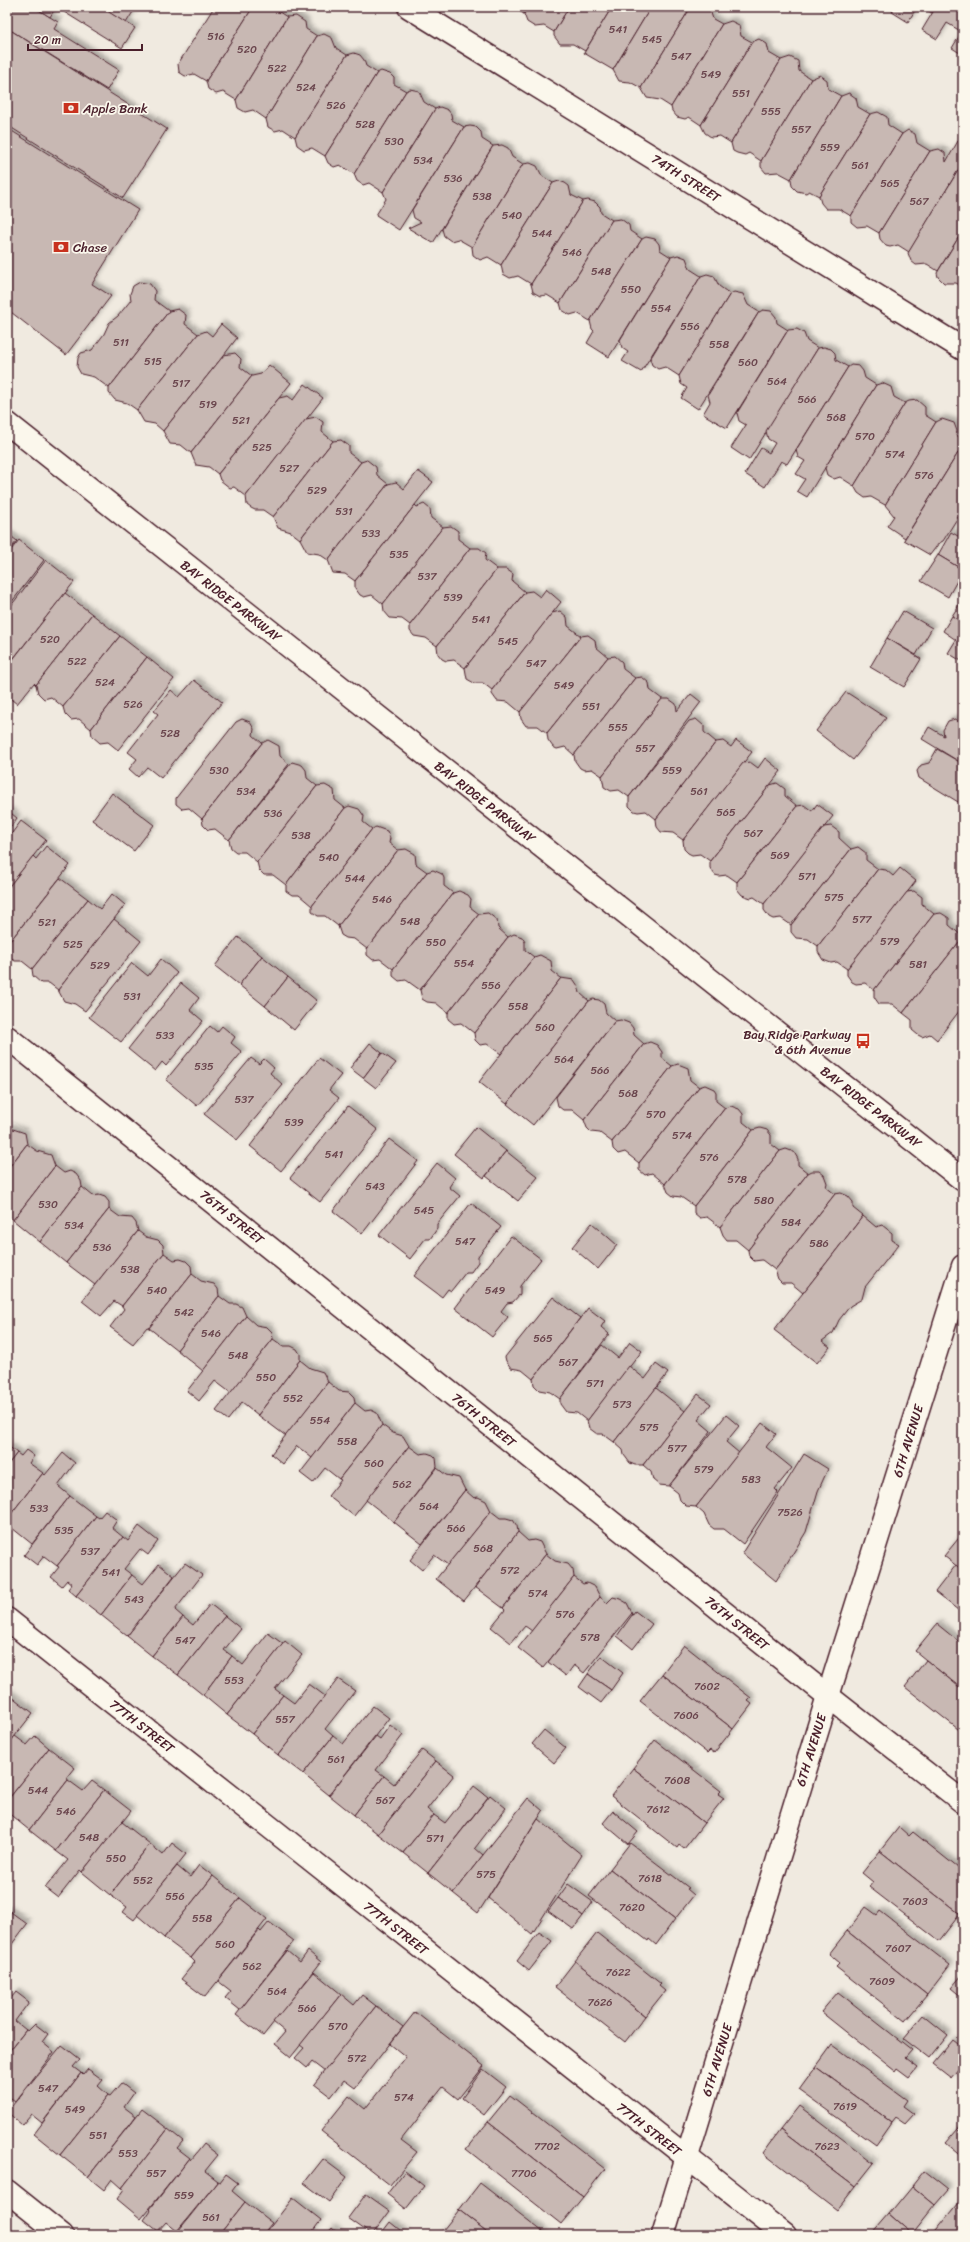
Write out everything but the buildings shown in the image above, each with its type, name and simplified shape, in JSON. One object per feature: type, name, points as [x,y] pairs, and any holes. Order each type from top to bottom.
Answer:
[{"type":"street","name":"74TH STREET","points":[[409,7],[963,350]]},
{"type":"street","name":"BAY RIDGE PARKWAY","points":[[7,423],[963,1180]]},
{"type":"street","name":"76TH STREET","points":[[7,1037],[828,1696],[963,1802]]},
{"type":"street","name":"6TH AVENUE","points":[[663,2235],[828,1696],[963,1266]]},
{"type":"street","name":"77TH STREET","points":[[7,1619],[785,2235]]},
{"type":"street","points":[[7,2191],[62,2235]]},
{"type":"place","name":"Apple Bank","points":[[71,108]]},
{"type":"place","name":"Chase","points":[[61,247]]},
{"type":"place","name":"Bay Ridge Parkway & 6th Avenue","points":[[863,1041]]}]
